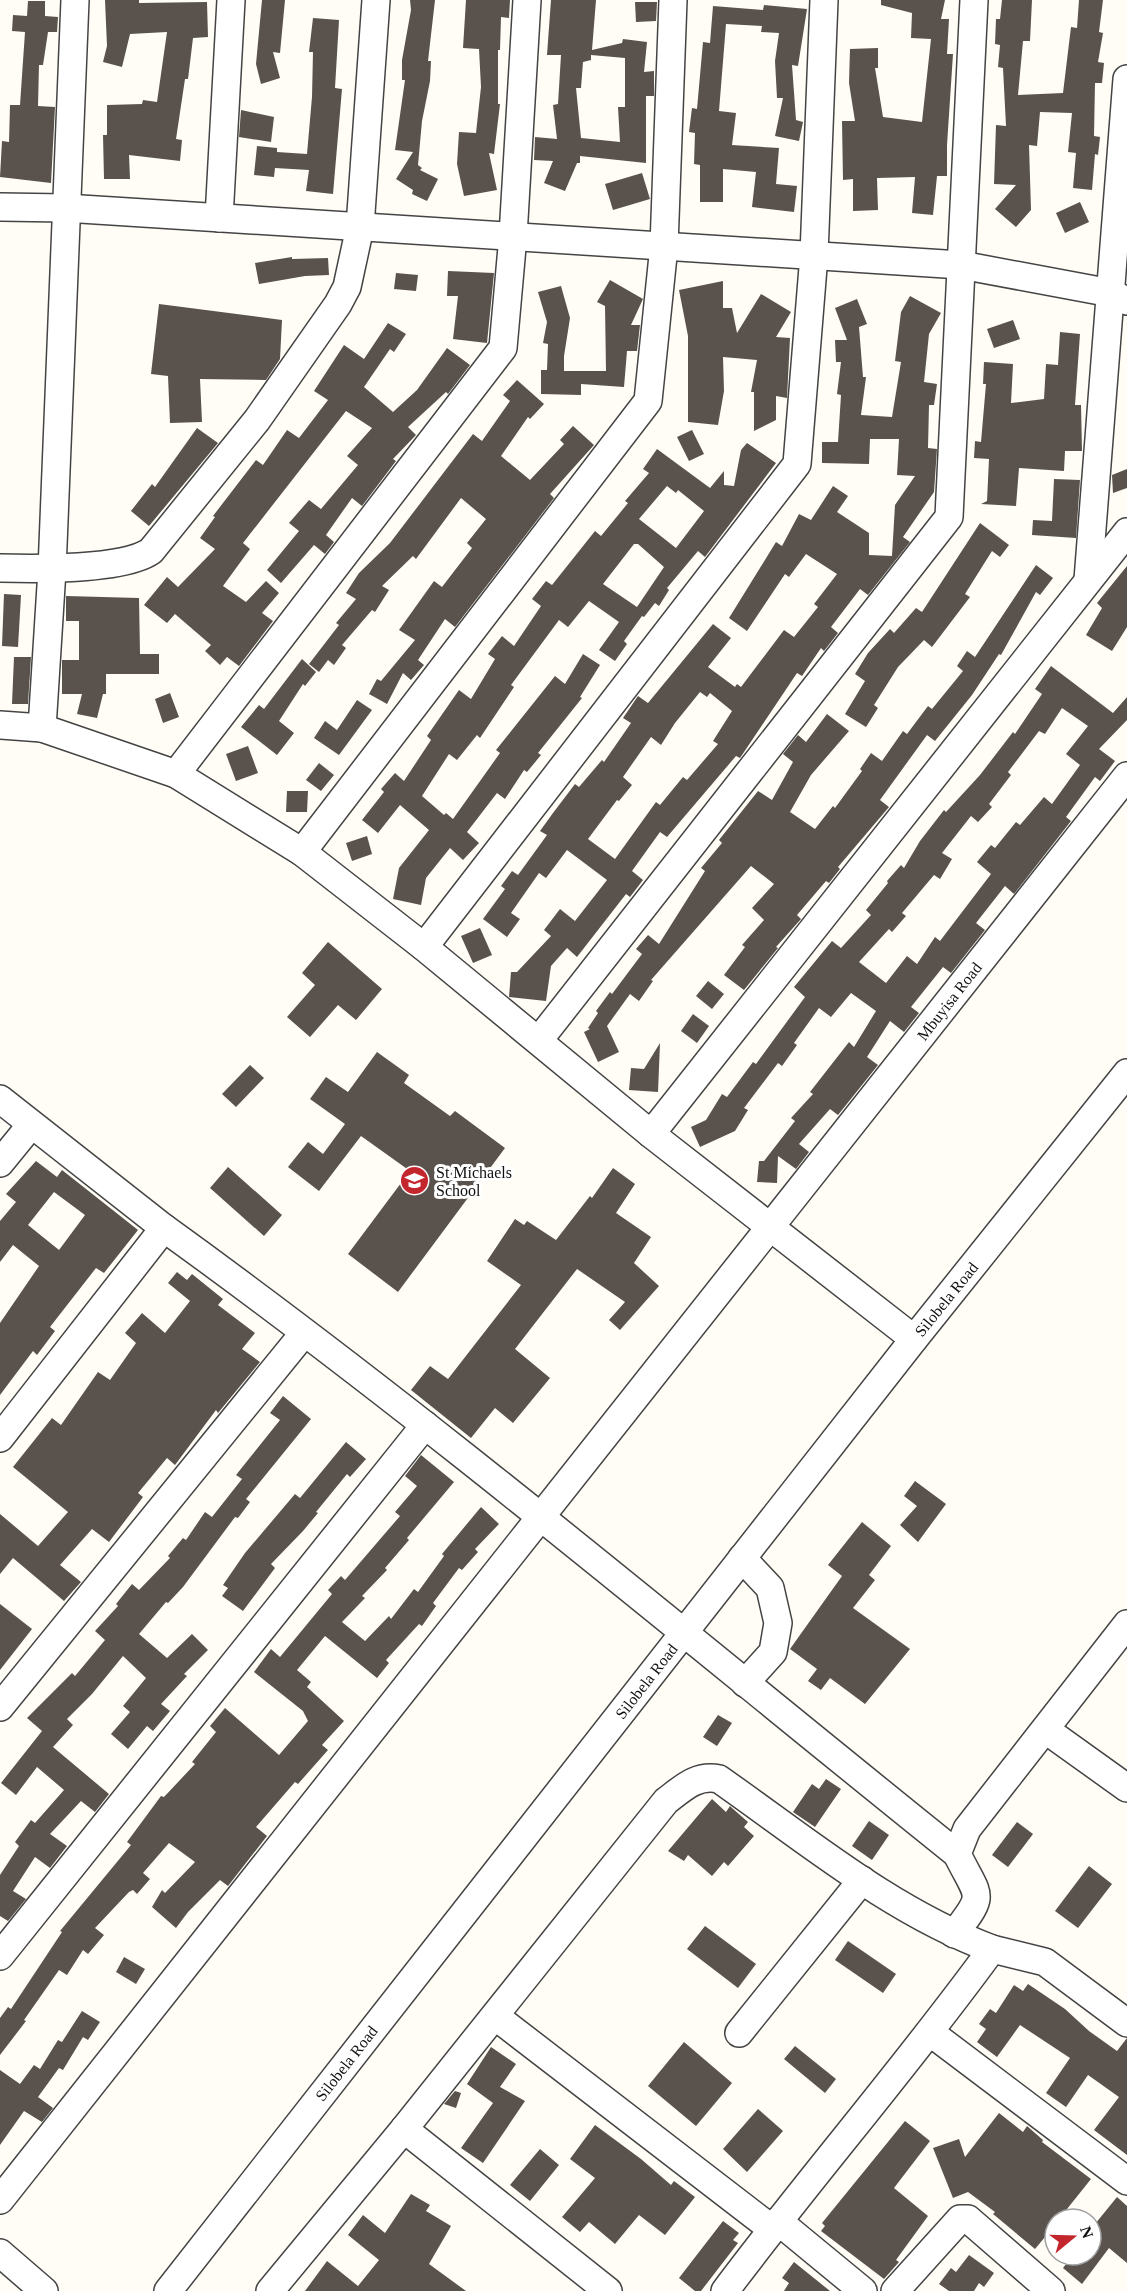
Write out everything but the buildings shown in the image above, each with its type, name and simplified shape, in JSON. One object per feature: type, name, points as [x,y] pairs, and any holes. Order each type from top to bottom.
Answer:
[{"type":"street","points":[[42,728],[52,570],[75,0]]},
{"type":"street","points":[[219,218],[231,0]]},
{"type":"street","points":[[0,568],[52,570],[138,558],[151,551],[257,420],[338,304],[347,287],[360,227],[376,0]]},
{"type":"street","points":[[176,774],[502,348],[513,236],[527,0]]},
{"type":"street","points":[[302,852],[643,409],[650,392],[664,246],[673,0]]},
{"type":"street","points":[[424,947],[797,464],[814,255],[824,0]]},
{"type":"street","points":[[539,1040],[945,524],[950,510],[974,0]]},
{"type":"street","points":[[1088,580],[1119,297],[1127,79]]},
{"type":"street","points":[[0,207],[65,208],[961,265],[1119,297]]},
{"type":"street","points":[[651,1134],[1127,532]]},
{"type":"street","points":[[0,725],[42,728],[176,774],[302,852],[424,947],[651,1134],[914,1339]]},
{"type":"street","name":"Mbuyisa Road","points":[[0,2200],[1127,776]]},
{"type":"street","name":"Silobela Road","points":[[168,2291],[914,1339],[1127,1073]]},
{"type":"street","points":[[0,1099],[164,1228],[542,1516],[957,1854],[977,1890],[975,1906],[954,1934]]},
{"type":"street","points":[[0,1163],[31,1125]]},
{"type":"street","points":[[0,1438],[164,1228]]},
{"type":"street","points":[[0,1707],[304,1333]]},
{"type":"street","points":[[0,1956],[425,1425]]},
{"type":"street","points":[[742,1558],[770,1588],[778,1623],[774,1652],[745,1683]]},
{"type":"street","points":[[957,1854],[967,1829],[1127,1624]]},
{"type":"street","points":[[1046,1730],[1127,1788]]},
{"type":"street","points":[[270,2291],[404,2129],[666,1801],[706,1776],[719,1779],[862,1880],[954,1934],[992,1949],[1045,1962],[1127,2023]]},
{"type":"street","points":[[739,2034],[862,1880]]},
{"type":"street","points":[[725,2291],[775,2225],[931,2033],[992,1949]]},
{"type":"street","points":[[495,2016],[863,2291]]},
{"type":"street","points":[[931,2033],[1127,2181]]},
{"type":"street","points":[[404,2129],[608,2291]]},
{"type":"street","points":[[895,2291],[960,2219],[968,2219],[1052,2291]]},
{"type":"street","points":[[0,2253],[44,2291]]},
{"type":"place","name":"St Michaels School","points":[[415,1181]]}]
